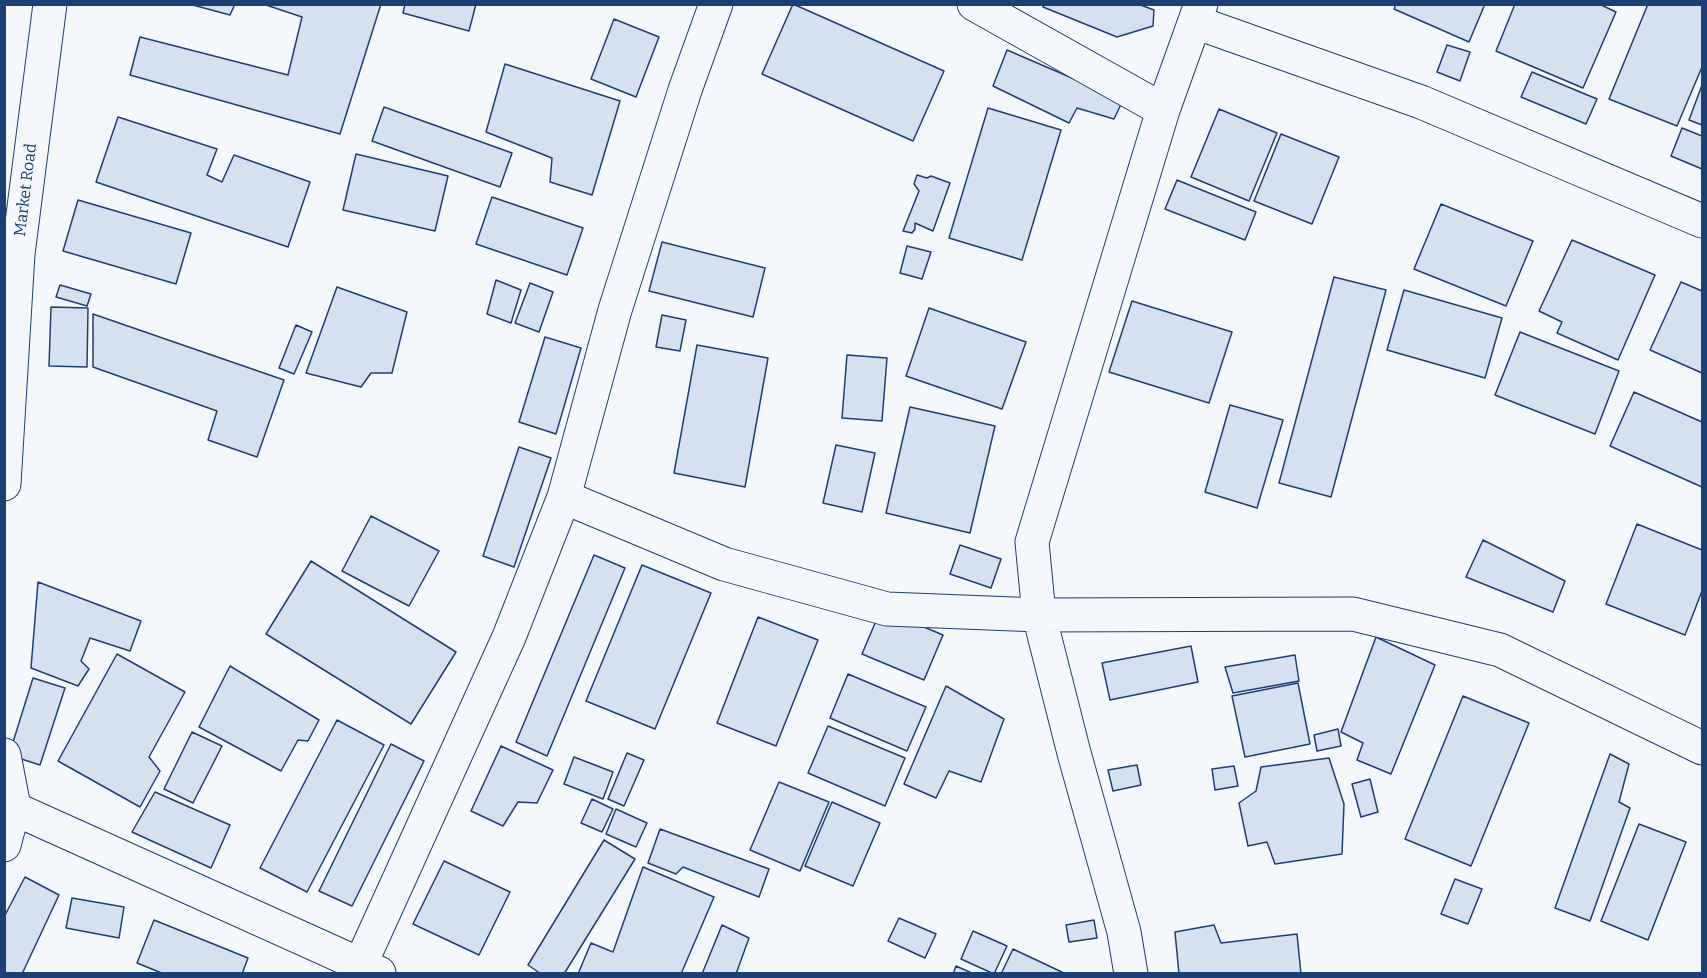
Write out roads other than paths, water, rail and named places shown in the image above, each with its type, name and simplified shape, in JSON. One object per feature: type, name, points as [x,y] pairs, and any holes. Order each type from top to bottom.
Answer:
[{"type":"street","name":"Market Road","points":[[4,484],[18,254],[50,4]]},
{"type":"street","points":[[9,806],[371,968],[509,637],[564,497],[615,310],[682,101],[716,4]]},
{"type":"street","points":[[974,4],[1163,110]]},
{"type":"street","points":[[1131,974],[1124,932],[1074,753],[1039,615],[1032,542],[1163,110],[1198,13],[1421,102],[1702,221]]},
{"type":"street","points":[[564,497],[724,564],[887,609],[1039,615],[1353,614],[1500,650],[1702,748]]},
{"type":"street","points":[[4,755],[9,806],[4,845]]}]
